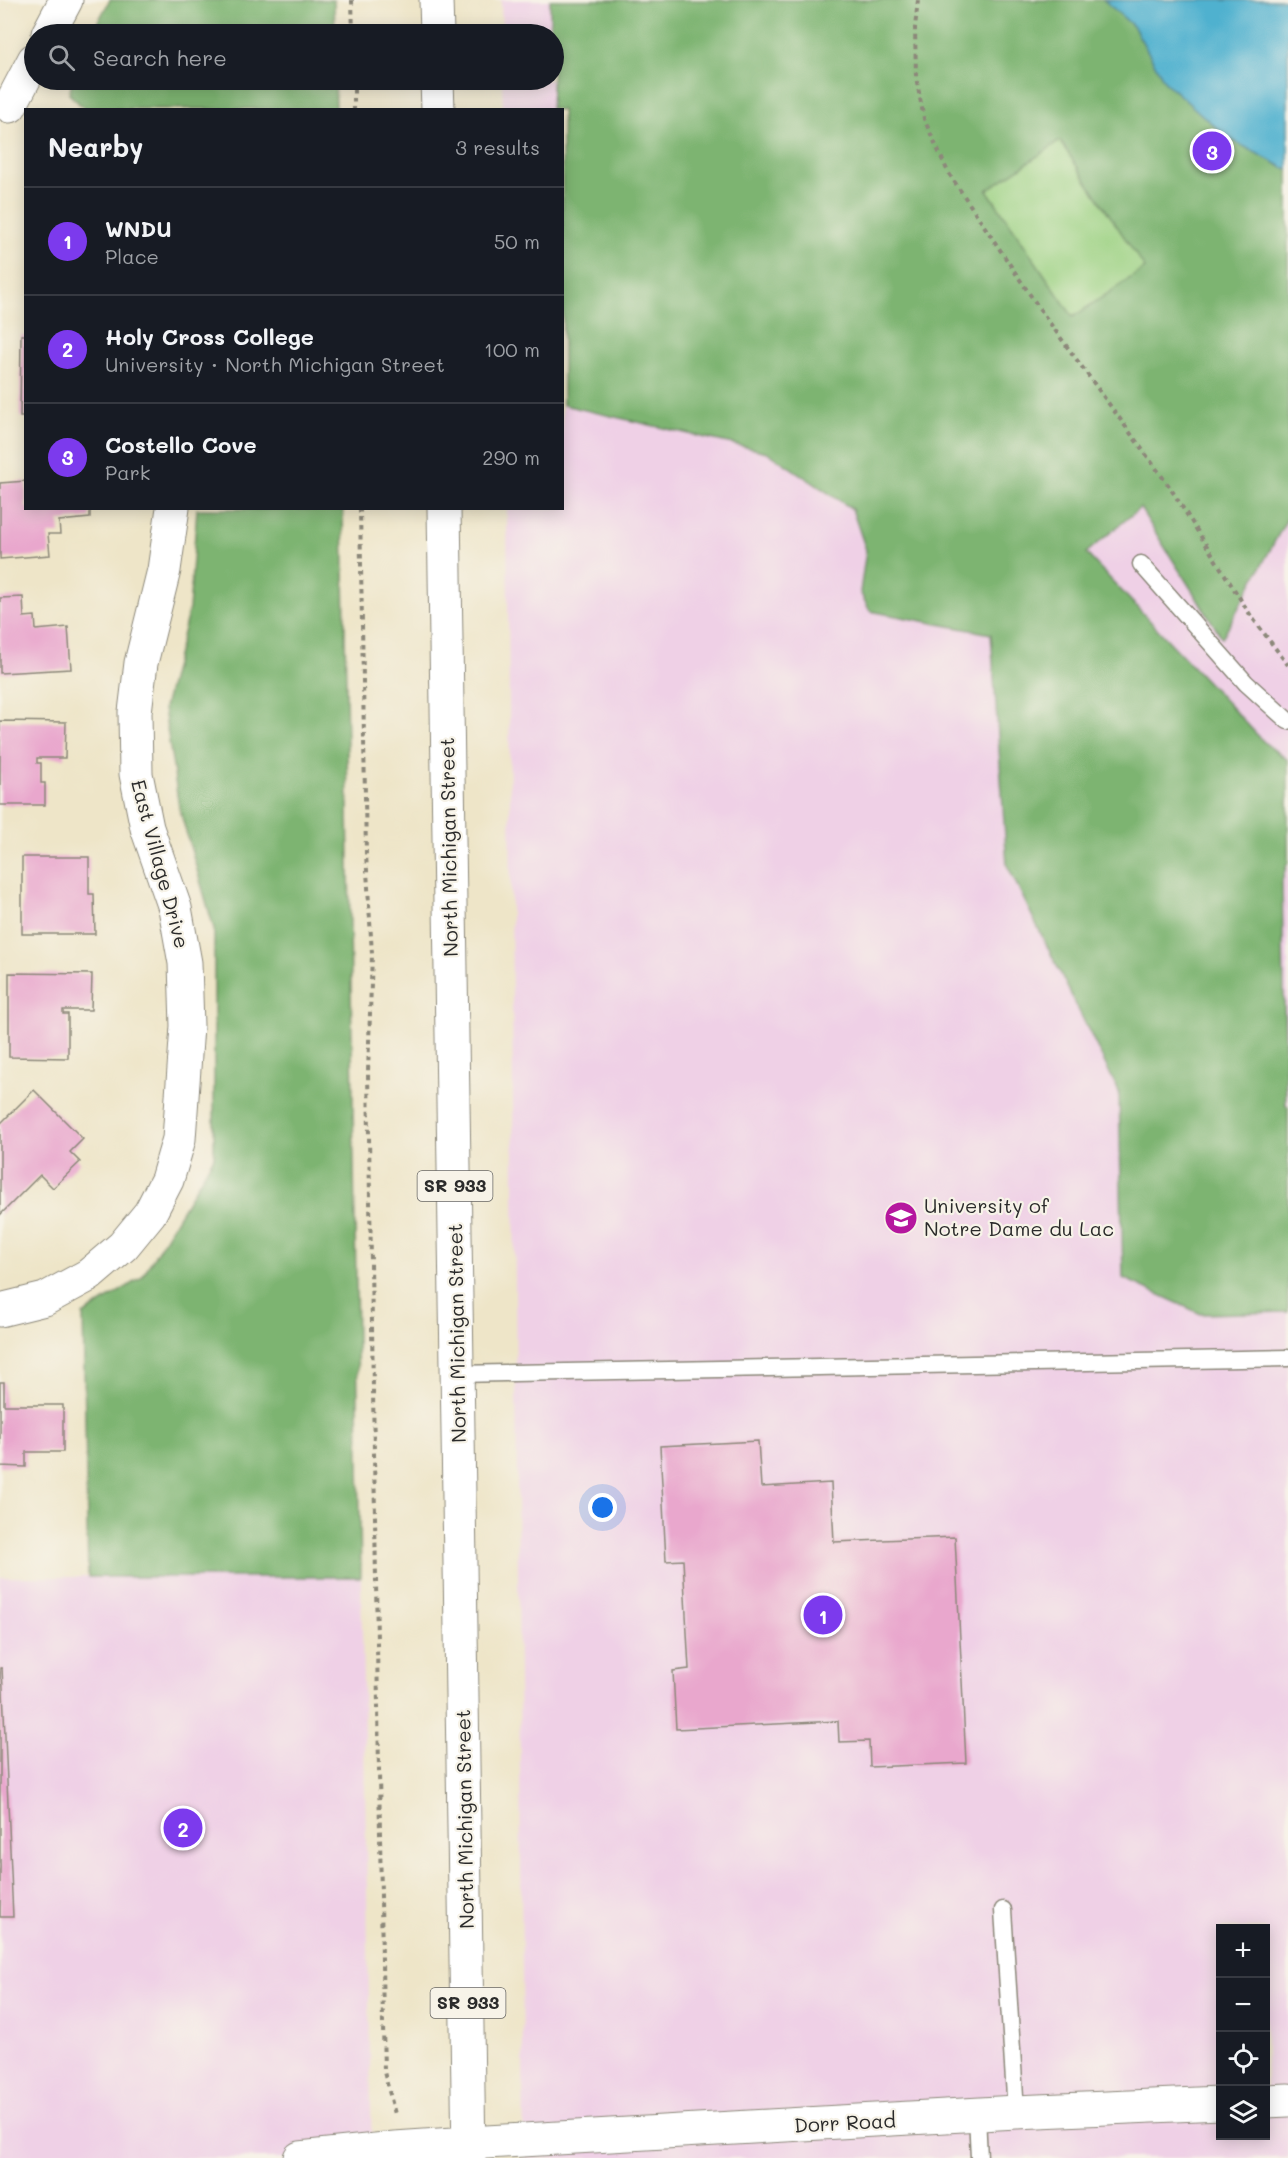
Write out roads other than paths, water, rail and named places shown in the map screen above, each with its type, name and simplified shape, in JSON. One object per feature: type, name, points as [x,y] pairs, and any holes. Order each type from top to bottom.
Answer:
[{"type":"street","points":[[53,24],[66,0]]},
{"type":"street","points":[[436,0],[437,24]]},
{"type":"street","points":[[12,109],[24,82]]},
{"type":"street","points":[[437,90],[438,108]]},
{"type":"street","name":"East Village Drive","points":[[0,1310],[45,1299],[89,1275],[123,1246],[150,1213],[163,1188],[179,1139],[187,1026],[185,963],[175,908],[147,828],[136,774],[135,712],[141,663],[164,570],[173,510]]},
{"type":"street","name":"North Michigan Street","points":[[444,510],[469,2150]]},
{"type":"street","points":[[1270,2101],[1288,2100]]},
{"type":"street","name":"Dorr Road","points":[[300,2158],[395,2148],[469,2150],[1016,2112],[1216,2103]]},
{"type":"lane","points":[[1141,564],[1246,683],[1288,721]]},
{"type":"lane","points":[[458,1374],[1288,1358]]},
{"type":"lane","points":[[1004,1910],[1016,2112]]},
{"type":"lane","points":[[977,2115],[979,2158]]},
{"type":"water","points":[[1104,0],[1288,0],[1288,170],[1228,138],[1165,82],[1134,27]]},
{"type":"place","name":"Costello Cove","points":[[1212,151]]},
{"type":"place","name":"University of Notre Dame du Lac","points":[[901,1218]]},
{"type":"place","name":"WNDU","points":[[823,1615]]},
{"type":"place","name":"Holy Cross College","points":[[183,1828]]}]
